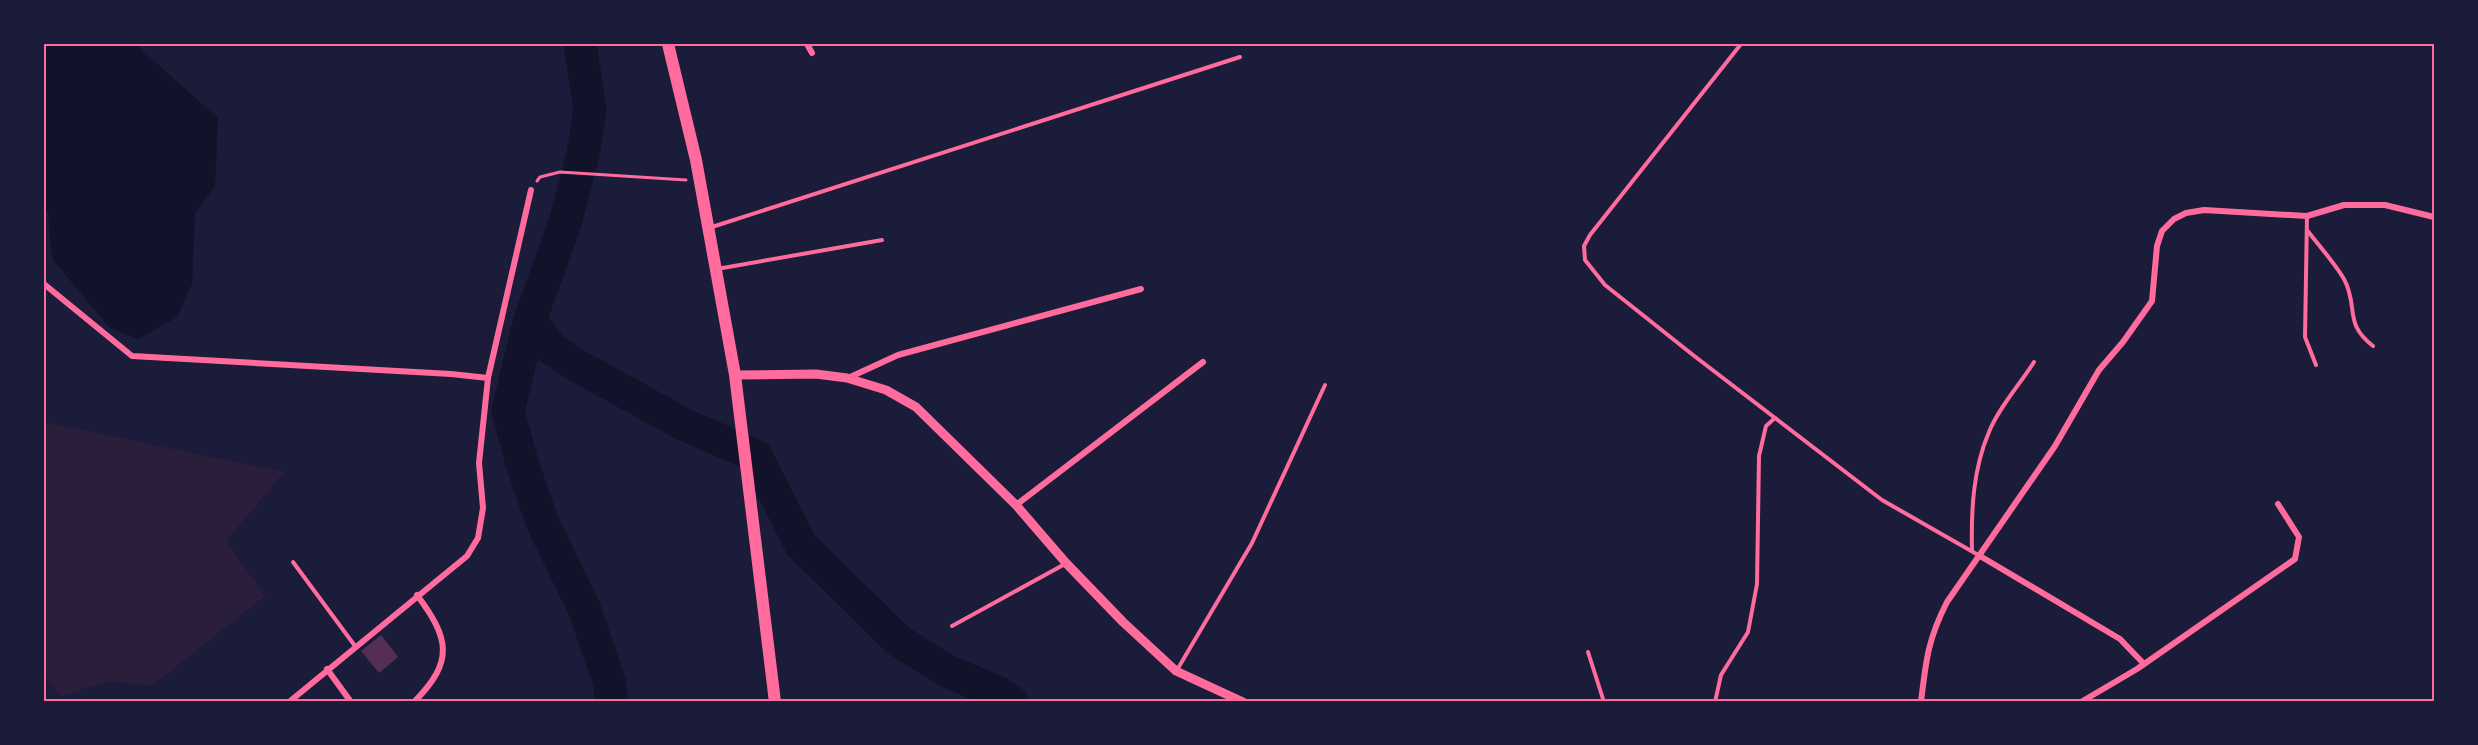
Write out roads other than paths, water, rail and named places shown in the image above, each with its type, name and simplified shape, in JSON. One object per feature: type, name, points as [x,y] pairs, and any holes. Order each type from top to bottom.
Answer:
[{"type":"main road","points":[[669,44],[700,181],[735,375],[775,702]]},
{"type":"street","points":[[807,44],[812,53]]},
{"type":"street","points":[[289,702],[467,556],[478,538],[483,508],[479,463],[488,378],[531,190]]},
{"type":"street","points":[[1921,702],[1928,648],[1947,602],[2055,446],[2099,370],[2123,342],[2152,301],[2157,246],[2162,231],[2174,219],[2186,213],[2204,210],[2307,216],[2344,205],[2385,205],[2434,217]]},
{"type":"street","points":[[44,284],[132,356],[488,378]]},
{"type":"street","points":[[847,378],[898,355],[1141,290]]},
{"type":"street","points":[[1017,506],[1203,362]]},
{"type":"street","points":[[735,375],[816,374],[847,378],[886,390],[916,408],[1017,506],[1066,563],[1123,622],[1176,670],[1244,702]]},
{"type":"street","points":[[2081,702],[2144,664],[2295,559],[2299,537],[2278,504]]},
{"type":"street","points":[[1980,556],[2120,639],[2144,664]]},
{"type":"street","points":[[414,702],[431,685],[443,657],[441,634],[417,595]]},
{"type":"street","points":[[327,669],[351,702]]},
{"type":"lane","points":[[1741,44],[1590,235],[1584,246],[1585,260],[1605,285],[1882,500],[1980,556]]},
{"type":"lane","points":[[708,228],[1240,57]]},
{"type":"lane","points":[[2307,216],[2305,337],[2316,365]]},
{"type":"lane","points":[[2307,229],[2344,280],[2360,336],[2373,346]]},
{"type":"lane","points":[[716,269],[882,240]]},
{"type":"lane","points":[[1972,552],[1971,524],[1977,466],[1989,430],[2034,362]]},
{"type":"lane","points":[[1176,670],[1252,543],[1325,385]]},
{"type":"lane","points":[[1715,702],[1721,675],[1748,632],[1757,584],[1758,456],[1767,426],[1775,418]]},
{"type":"lane","points":[[293,562],[355,646]]},
{"type":"lane","points":[[952,626],[1066,563]]},
{"type":"lane","points":[[1588,652],[1604,702]]},
{"type":"waterway","points":[[580,44],[590,110],[583,155],[565,223],[530,320],[508,411],[522,463],[543,524],[584,608],[609,681],[612,702]]},
{"type":"waterway","points":[[530,320],[552,349],[576,365],[683,424],[756,456],[801,545],[899,641],[947,671],[999,693],[1012,702]]}]
